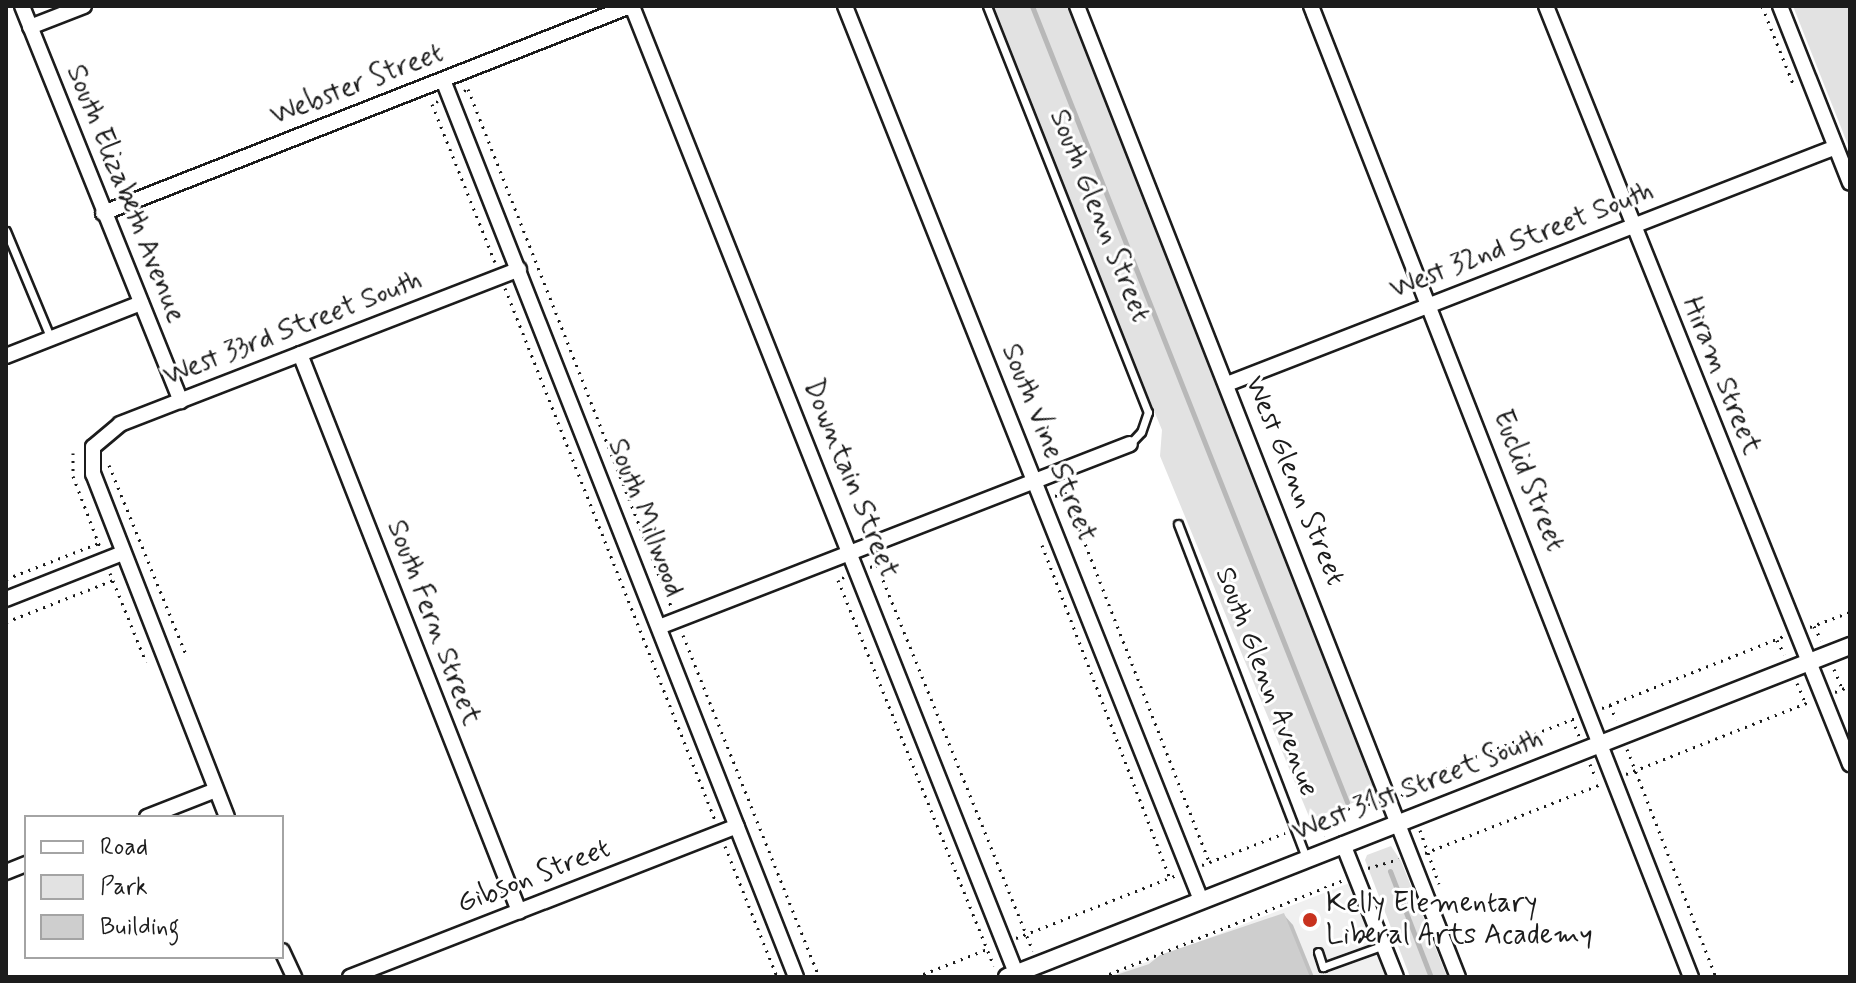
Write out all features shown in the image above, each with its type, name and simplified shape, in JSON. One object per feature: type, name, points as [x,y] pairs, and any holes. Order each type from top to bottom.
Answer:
[{"type":"street","name":"South Elizabeth Avenue","points":[[22,6],[181,401]]},
{"type":"street","points":[[30,27],[84,6]]},
{"type":"street","name":"Webster Street","points":[[103,213],[631,6]]},
{"type":"street","name":"Downtain Street","points":[[631,6],[851,552],[1011,975]]},
{"type":"street","name":"South Vine Street","points":[[845,6],[1201,900]]},
{"type":"street","name":"West Glenn Street","points":[[1077,6],[1458,977]]},
{"type":"street","name":"Euclid Street","points":[[1311,6],[1691,977]]},
{"type":"street","name":"Hiram Street","points":[[1546,6],[1850,764]]},
{"type":"street","points":[[1780,6],[1849,179]]},
{"type":"street","name":"South Millwood","points":[[443,80],[796,977]]},
{"type":"street","name":"West 32nd Street South","points":[[1227,384],[1836,147]]},
{"type":"street","name":"West 33rd Street South","points":[[123,553],[93,474],[93,447],[107,430],[519,269]]},
{"type":"street","points":[[6,356],[141,303]]},
{"type":"street","name":"South Fern Street","points":[[300,354],[519,911]]},
{"type":"street","points":[[659,627],[1130,444]]},
{"type":"street","points":[[6,599],[123,553],[226,815]]},
{"type":"street","name":"West 31st Street South","points":[[1011,975],[1850,646]]},
{"type":"street","points":[[152,815],[216,790]]},
{"type":"street","name":"Gibson Street","points":[[350,977],[737,826]]},
{"type":"street","points":[[1337,846],[1396,977]]},
{"type":"street","points":[[284,955],[294,977]]},
{"type":"lane","name":"South Glenn Street","points":[[987,6],[1148,412],[1141,432],[1130,444]]},
{"type":"lane","points":[[6,231],[51,339]]},
{"type":"lane","name":"South Glenn Avenue","points":[[1178,524],[1306,858]]},
{"type":"lane","points":[[1318,952],[1323,967],[1384,945]]},
{"type":"path","points":[[1762,6],[1797,94]]},
{"type":"path","points":[[106,457],[186,655]]},
{"type":"path","points":[[6,579],[99,543]]},
{"type":"path","points":[[6,622],[113,580]]},
{"type":"path","points":[[1102,977],[1349,877],[1427,852],[1850,686]]},
{"type":"path","points":[[1610,705],[1716,977]]},
{"type":"path","points":[[1407,789],[1443,894]]},
{"type":"path","points":[[1318,820],[1337,846],[1349,877]]},
{"type":"shaded area","name":"Kelly Elementary Liberal Arts Academy","points":[[1352,882],[1389,977],[1108,977]]},
{"type":"green space","points":[[987,6],[1068,6],[1379,793],[1310,819],[1160,456],[1162,430]]},
{"type":"green space","points":[[1793,6],[1850,6],[1850,150]]},
{"type":"green space","points":[[1391,846],[1401,861],[1447,977],[1410,977],[1365,860],[1367,855]]},
{"type":"building","points":[[1284,913],[1310,977],[1110,977],[1149,964],[1160,955]]},
{"type":"waterway","points":[[1032,6],[1347,802]]},
{"type":"waterway","points":[[1390,871],[1431,977]]},
{"type":"place","name":"Kelly Elementary Liberal Arts Academy","points":[[1310,920]]}]
